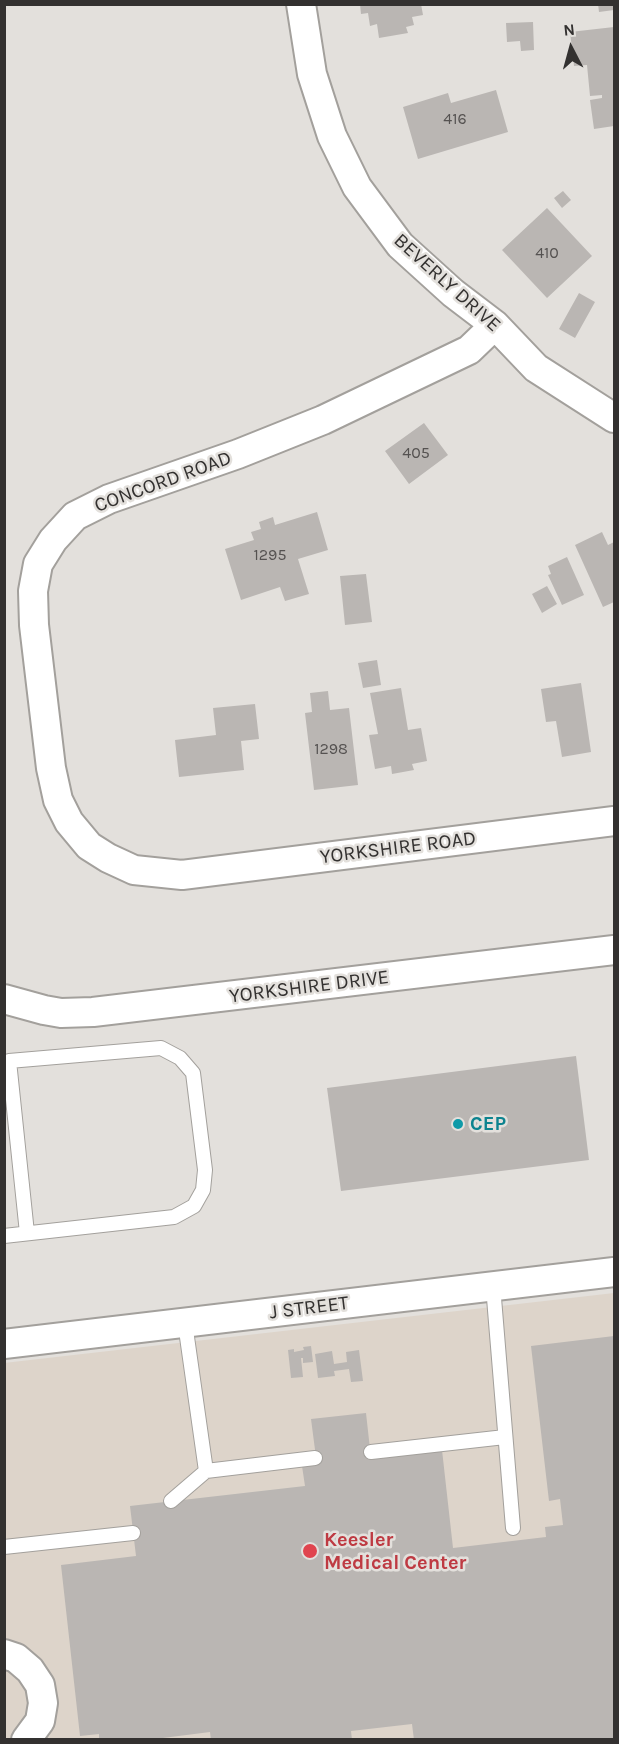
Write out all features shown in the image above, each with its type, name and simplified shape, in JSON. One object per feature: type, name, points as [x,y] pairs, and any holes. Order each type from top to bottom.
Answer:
[{"type":"street","name":"BEVERLY DRIVE","points":[[300,4],[312,74],[332,136],[357,187],[400,245],[453,293],[495,325],[536,368],[615,418]]},
{"type":"street","name":"CONCORD ROAD","points":[[182,875],[134,870],[108,858],[89,846],[69,822],[58,800],[51,768],[34,625],[33,591],[38,564],[53,540],[75,516],[109,498],[238,454],[323,420],[469,350],[495,325]]},
{"type":"street","name":"YORKSHIRE ROAD","points":[[182,875],[615,821]]},
{"type":"street","name":"YORKSHIRE DRIVE","points":[[4,999],[61,1013],[93,1012],[615,950]]},
{"type":"street","name":"J STREET","points":[[4,1344],[615,1272]]},
{"type":"street","points":[[4,1654],[16,1658],[30,1670],[40,1685],[43,1703],[40,1721],[26,1740]]},
{"type":"lane","points":[[4,1236],[174,1217],[194,1206],[203,1190],[205,1170],[193,1073],[180,1058],[161,1048],[9,1061],[27,1233]]},
{"type":"lane","points":[[494,1287],[513,1528]]},
{"type":"lane","points":[[185,1323],[206,1470]]},
{"type":"lane","points":[[370,1452],[505,1437]]},
{"type":"lane","points":[[171,1501],[206,1470],[315,1458]]},
{"type":"lane","points":[[4,1547],[133,1533]]},
{"type":"shaded area","name":"Keesler Medical Center","points":[[614,1293],[614,1739],[5,1739],[4,1363]]},
{"type":"building","points":[[360,4],[421,4],[423,15],[412,17],[414,25],[406,27],[408,33],[379,38],[377,24],[370,26],[368,13],[361,14]]},
{"type":"building","points":[[598,4],[614,4],[614,10],[599,12]]},
{"type":"building","points":[[533,22],[534,50],[521,51],[520,41],[507,42],[506,23]]},
{"type":"building","points":[[614,27],[614,126],[594,129],[590,100],[602,98],[602,95],[590,96],[587,65],[574,66],[570,32]]},
{"type":"building","points":[[496,90],[508,132],[418,159],[403,107],[448,93],[451,103]]},
{"type":"building","points":[[563,191],[571,200],[562,208],[554,198]]},
{"type":"building","points":[[547,208],[592,256],[547,298],[502,250]]},
{"type":"building","points":[[579,293],[595,302],[575,338],[559,329]]},
{"type":"building","points":[[424,423],[448,455],[409,484],[385,451]]},
{"type":"building","points":[[317,512],[328,550],[298,559],[309,594],[285,601],[280,587],[241,600],[225,549],[254,540],[251,532],[261,529],[259,522],[273,517],[275,525]]},
{"type":"building","points":[[602,532],[608,545],[614,542],[614,602],[603,607],[575,545]]},
{"type":"building","points":[[567,557],[584,595],[562,605],[548,575],[551,574],[548,566]]},
{"type":"building","points":[[366,574],[372,622],[345,625],[340,576]]},
{"type":"building","points":[[547,586],[557,604],[542,613],[532,594]]},
{"type":"building","points":[[377,660],[381,685],[363,688],[358,663]]},
{"type":"building","points":[[581,683],[591,752],[562,757],[556,721],[546,722],[541,689]]},
{"type":"building","points":[[401,688],[408,730],[421,728],[427,761],[412,764],[414,770],[392,774],[391,766],[375,769],[369,735],[378,734],[370,693]]},
{"type":"building","points":[[328,691],[330,710],[349,708],[358,785],[314,790],[305,713],[312,712],[310,693]]},
{"type":"building","points":[[255,704],[259,739],[241,741],[244,770],[179,777],[175,740],[216,735],[213,708]]},
{"type":"building","name":"CEP","points":[[576,1056],[589,1160],[341,1191],[327,1088]]},
{"type":"building","points":[[614,1336],[614,1740],[414,1740],[412,1724],[351,1731],[352,1740],[211,1740],[210,1732],[147,1740],[99,1740],[99,1734],[80,1736],[61,1565],[136,1556],[130,1506],[305,1486],[302,1466],[317,1465],[311,1419],[366,1413],[371,1458],[442,1450],[453,1548],[546,1537],[545,1527],[563,1525],[560,1499],[549,1501],[531,1346]]},
{"type":"building","points":[[311,1346],[313,1362],[303,1363],[303,1358],[301,1358],[303,1377],[291,1378],[288,1350],[294,1349],[294,1352]]},
{"type":"building","points":[[359,1350],[363,1381],[351,1382],[349,1369],[334,1371],[335,1376],[318,1378],[315,1354],[332,1351],[334,1364],[347,1362],[346,1352]]},
{"type":"place","name":"CEP","points":[[458,1124]]},
{"type":"place","name":"Keesler Medical Center","points":[[310,1551]]}]
